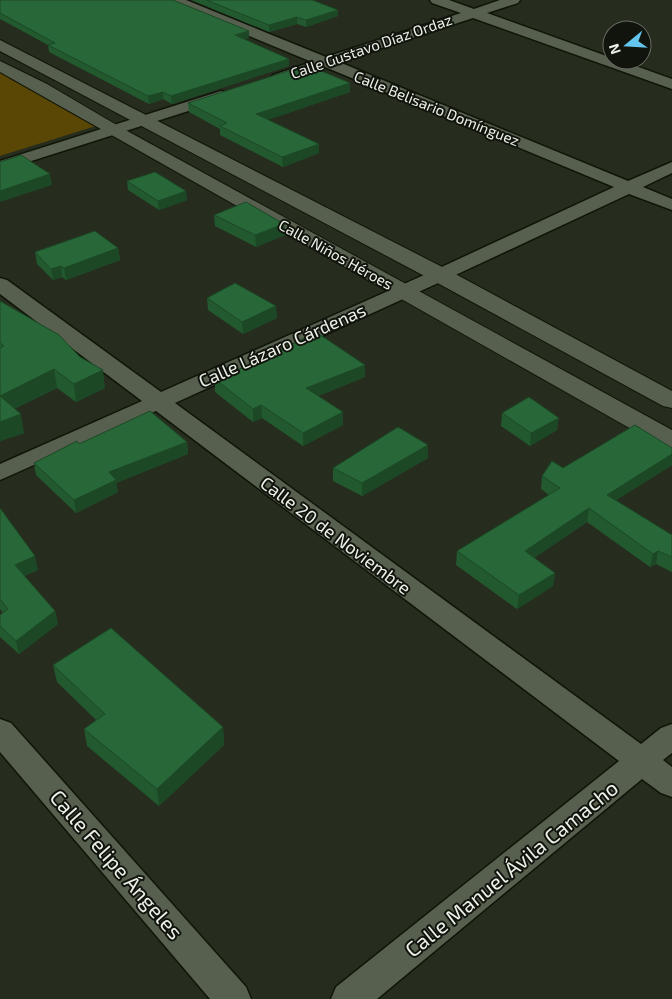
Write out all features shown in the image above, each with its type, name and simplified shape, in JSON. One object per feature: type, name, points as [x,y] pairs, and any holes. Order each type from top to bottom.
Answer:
[{"type":"street","name":"Calle Belisario Domínguez","points":[[175,0],[672,205]]},
{"type":"street","points":[[437,0],[672,84]]},
{"type":"street","name":"Calle Gustavo Díaz Ordaz","points":[[262,83],[513,0]]},
{"type":"street","name":"Calle Niños Héroes","points":[[0,45],[440,275],[672,401]]},
{"type":"street","name":"Calle Niños Héroes","points":[[0,66],[672,442]]},
{"type":"street","points":[[0,166],[235,92]]},
{"type":"street","name":"Calle Lázaro Cárdenas","points":[[0,473],[156,401],[440,275],[672,167]]},
{"type":"street","name":"Calle 20 de Noviembre","points":[[0,284],[672,784]]},
{"type":"street","name":"Calle Felipe Ángeles","points":[[0,731],[233,999]]},
{"type":"street","name":"Calle Manuel Ávila Camacho","points":[[349,999],[672,736]]},
{"type":"shaded area","points":[[0,69],[99,125],[0,156]]},
{"type":"building","points":[[0,0],[173,0],[249,31],[235,35],[289,59],[171,96],[163,92],[148,96],[48,45],[55,43],[0,13]]},
{"type":"building","points":[[206,0],[312,0],[338,10],[306,20],[297,17],[269,25]]},
{"type":"building","points":[[307,65],[350,83],[256,114],[319,144],[282,157],[220,126],[227,123],[188,103]]},
{"type":"building","points":[[21,155],[50,174],[0,191],[0,162]]},
{"type":"building","points":[[155,172],[186,191],[158,201],[127,181]]},
{"type":"building","points":[[246,202],[284,224],[255,235],[214,215]]},
{"type":"building","points":[[95,231],[118,248],[64,268],[61,266],[51,269],[35,252]]},
{"type":"building","points":[[235,283],[276,306],[242,322],[207,298]]},
{"type":"building","points":[[0,301],[59,335],[80,357],[103,370],[74,384],[54,369],[0,396],[0,348],[4,346],[0,343]]},
{"type":"building","points":[[316,332],[365,365],[306,388],[343,412],[303,433],[261,405],[253,409],[215,379],[259,361]]},
{"type":"building","points":[[0,396],[21,414],[0,422]]},
{"type":"building","points":[[529,397],[559,418],[531,433],[502,413]]},
{"type":"building","points":[[150,411],[187,442],[109,472],[116,480],[74,500],[34,463],[77,441],[79,444]]},
{"type":"building","points":[[635,425],[672,448],[672,454],[607,495],[672,535],[672,557],[658,551],[653,554],[589,508],[525,551],[555,573],[519,595],[457,551],[560,488],[542,476],[552,461],[563,468]]},
{"type":"building","points":[[398,427],[428,445],[362,483],[333,468]]},
{"type":"building","points":[[0,508],[35,556],[15,565],[55,611],[16,641],[0,626],[0,615],[8,609],[0,599]]},
{"type":"building","points":[[111,628],[223,727],[157,789],[84,729],[105,714],[53,665]]}]
